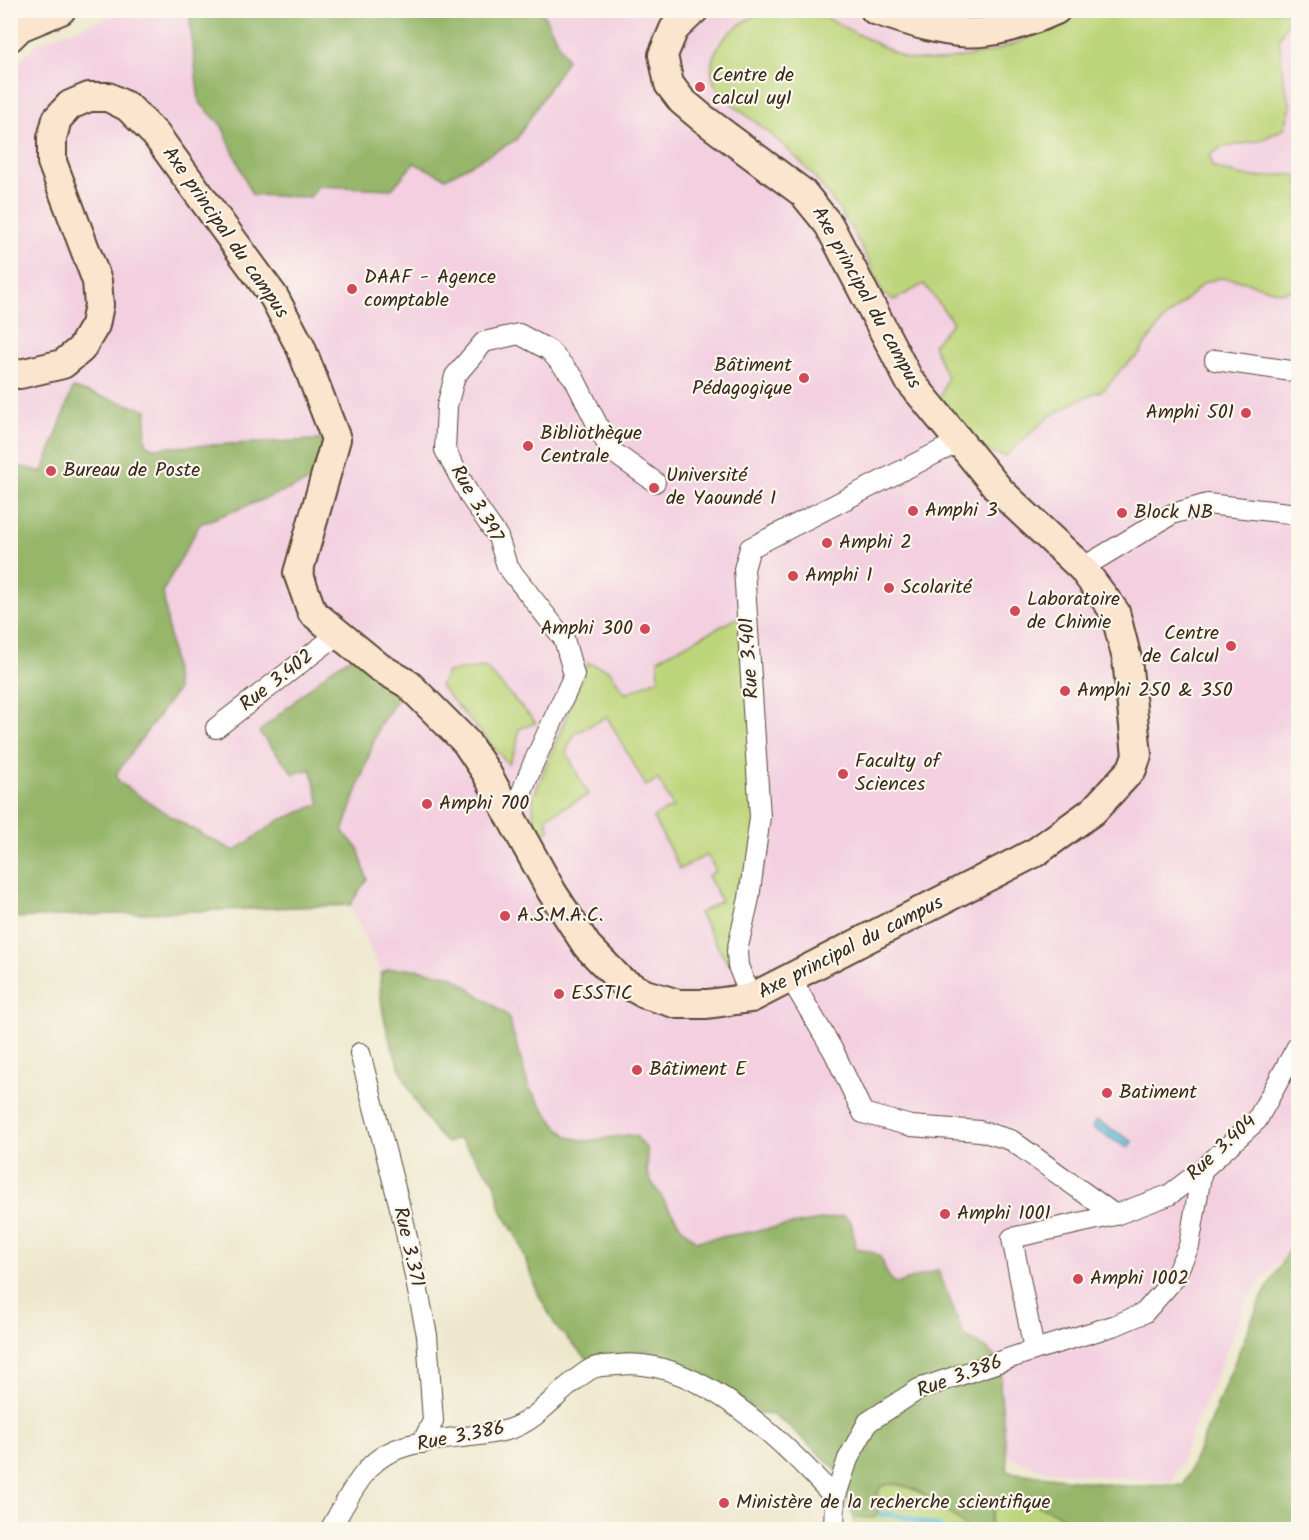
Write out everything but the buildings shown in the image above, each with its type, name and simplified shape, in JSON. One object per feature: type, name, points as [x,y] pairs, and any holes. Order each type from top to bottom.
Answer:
[{"type":"street","points":[[14,27],[61,10]]},
{"type":"street","name":"Axe principal du campus","points":[[10,372],[20,374],[63,364],[81,349],[95,325],[99,304],[97,280],[51,162],[52,138],[57,119],[70,105],[89,97],[108,97],[128,107],[156,135],[274,297],[301,348],[336,439],[298,573],[312,612],[379,668],[408,684],[466,742],[512,817],[552,892],[587,946],[621,981],[645,994],[678,1004],[707,1004],[751,998],[1036,852],[1093,811],[1132,769],[1137,755],[1127,659],[1115,612],[1082,568],[1001,492],[909,380],[830,225],[817,207],[804,193],[701,117],[682,101],[669,84],[663,55],[674,29],[694,10]]},
{"type":"street","points":[[875,10],[911,15],[960,34],[980,34],[1021,26],[1056,10]]},
{"type":"street","points":[[990,10],[1021,26]]},
{"type":"street","name":"Rue 3.397","points":[[512,817],[533,764],[574,675],[564,639],[507,566],[498,537],[471,498],[445,450],[447,406],[454,376],[484,342],[519,334],[549,350],[574,378],[610,450],[655,482]]},
{"type":"street","points":[[1215,360],[1299,372]]},
{"type":"street","name":"Rue 3.401","points":[[751,998],[738,966],[737,951],[749,897],[760,817],[744,569],[750,548],[958,441]]},
{"type":"street","points":[[1082,568],[1172,514],[1207,504],[1299,514]]},
{"type":"street","name":"Rue 3.402","points":[[216,728],[338,634]]},
{"type":"street","points":[[791,979],[834,1052],[863,1113],[910,1126],[981,1131],[1011,1140],[1115,1215]]},
{"type":"street","name":"Rue 3.404","points":[[1115,1215],[1169,1195],[1202,1170],[1257,1120],[1299,1045]]},
{"type":"street","name":"Rue 3.371","points":[[360,1053],[404,1223],[427,1335],[433,1421],[422,1443]]},
{"type":"street","name":"Rue 3.386","points":[[330,1530],[369,1467],[388,1452],[422,1443],[507,1430],[526,1421],[593,1368],[635,1363],[664,1368],[700,1381],[764,1429],[813,1474],[835,1498],[848,1459],[868,1422],[919,1389],[1116,1325],[1144,1313],[1174,1279],[1189,1246],[1202,1170]]},
{"type":"street","points":[[1034,1350],[1011,1238],[1115,1215]]},
{"type":"street","points":[[834,1530],[835,1498]]},
{"type":"shaded area","name":"Université de Yaoundé I","points":[[128,10],[1298,11],[1298,1240],[1249,1295],[1172,1482],[1045,1471],[648,1318],[451,1121],[350,906],[11,918],[10,71],[37,43]]},
{"type":"green space","points":[[189,11],[542,11],[567,60],[516,140],[446,178],[414,163],[392,189],[318,186],[310,197],[252,195],[222,126],[199,102]]},
{"type":"green space","points":[[767,11],[804,11],[818,14],[907,59],[940,61],[991,52],[1019,42],[1080,11],[1298,11],[1288,21],[1279,39],[1283,78],[1291,107],[1284,129],[1259,141],[1220,148],[1210,155],[1212,167],[1236,174],[1254,177],[1298,176],[1298,290],[1280,292],[1234,279],[1220,278],[1205,282],[1163,321],[1141,353],[1121,369],[1105,389],[1050,416],[1005,456],[983,448],[967,435],[940,399],[947,377],[933,345],[953,322],[924,284],[894,300],[883,294],[861,246],[843,216],[811,173],[762,127],[728,101],[716,86],[712,67],[719,45],[736,28]]},
{"type":"green space","points":[[73,388],[147,410],[145,438],[147,445],[153,448],[336,439],[326,475],[200,524],[163,591],[177,690],[116,774],[119,782],[161,810],[204,836],[235,851],[278,821],[320,804],[311,769],[294,774],[259,732],[329,671],[359,652],[408,684],[379,726],[343,832],[358,848],[367,879],[350,905],[11,918],[10,464],[43,472]]},
{"type":"green space","points":[[747,613],[760,817],[737,951],[727,963],[699,913],[721,901],[708,876],[716,871],[707,855],[680,869],[653,817],[673,807],[658,779],[646,786],[607,717],[575,733],[566,751],[588,795],[546,817],[549,830],[534,840],[533,798],[588,663],[609,670],[626,694],[659,678],[658,659]]},
{"type":"green space","points":[[485,667],[536,723],[519,729],[516,748],[508,764],[440,686],[447,672]]},
{"type":"green space","points":[[389,969],[415,969],[452,976],[508,1016],[529,1088],[554,1123],[569,1137],[586,1141],[636,1136],[647,1149],[647,1171],[651,1181],[682,1228],[697,1241],[844,1216],[851,1222],[856,1248],[869,1251],[881,1258],[889,1277],[896,1284],[938,1270],[964,1336],[986,1348],[1003,1365],[1000,1386],[1008,1472],[1122,1486],[1184,1485],[1259,1303],[1298,1233],[1298,1529],[1079,1529],[1063,1517],[1040,1506],[1016,1500],[995,1506],[991,1515],[990,1529],[968,1529],[927,1496],[902,1485],[891,1484],[880,1487],[877,1497],[878,1512],[874,1518],[854,1517],[848,1506],[848,1480],[783,1421],[772,1415],[760,1414],[736,1394],[707,1382],[680,1362],[656,1352],[643,1351],[597,1360],[587,1359],[557,1328],[537,1292],[519,1241],[501,1210],[495,1182],[461,1140],[457,1138],[447,1143],[434,1130],[409,1089],[390,1039],[380,993],[381,974]]},
{"type":"green space","points":[[885,1484],[920,1492],[940,1505],[968,1529],[854,1530],[854,1517],[874,1518],[878,1512],[877,1497],[880,1487]]},
{"type":"green space","points":[[1007,1499],[1046,1508],[1064,1517],[1079,1529],[990,1530],[993,1511]]},
{"type":"water","points":[[1096,1120],[1132,1141],[1128,1148],[1092,1128]]},
{"type":"waterway","points":[[880,1515],[895,1515],[939,1526],[933,1530]]},
{"type":"place","name":"Centre de calcul uy1","points":[[700,87]]},
{"type":"place","name":"DAAF - Agence comptable","points":[[352,289]]},
{"type":"place","name":"Bâtiment Pédagogique","points":[[804,378]]},
{"type":"place","name":"Amphi 501","points":[[1246,413]]},
{"type":"place","name":"Bibliothèque Centrale","points":[[528,446]]},
{"type":"place","name":"Bureau de Poste","points":[[51,471]]},
{"type":"place","name":"Université de Yaoundé I","points":[[654,488]]},
{"type":"place","name":"Amphi 3","points":[[913,511]]},
{"type":"place","name":"Block NB","points":[[1122,513]]},
{"type":"place","name":"Amphi 2","points":[[827,543]]},
{"type":"place","name":"Amphi 1","points":[[793,576]]},
{"type":"place","name":"Scolarité","points":[[889,588]]},
{"type":"place","name":"Laboratoire de Chimie","points":[[1015,611]]},
{"type":"place","name":"Amphi 300","points":[[645,629]]},
{"type":"place","name":"Centre de Calcul","points":[[1231,646]]},
{"type":"place","name":"Amphi 250 & 350","points":[[1065,691]]},
{"type":"place","name":"Faculty of Sciences","points":[[843,774]]},
{"type":"place","name":"Amphi 700","points":[[427,804]]},
{"type":"place","name":"A.S.M.A.C.","points":[[505,916]]},
{"type":"place","name":"ESSTIC","points":[[559,994]]},
{"type":"place","name":"Bâtiment E","points":[[637,1070]]},
{"type":"place","name":"Batiment","points":[[1107,1093]]},
{"type":"place","name":"Amphi 1001","points":[[945,1214]]},
{"type":"place","name":"Amphi 1002","points":[[1078,1279]]},
{"type":"place","name":"Ministère de la recherche scientifique","points":[[724,1503]]}]
